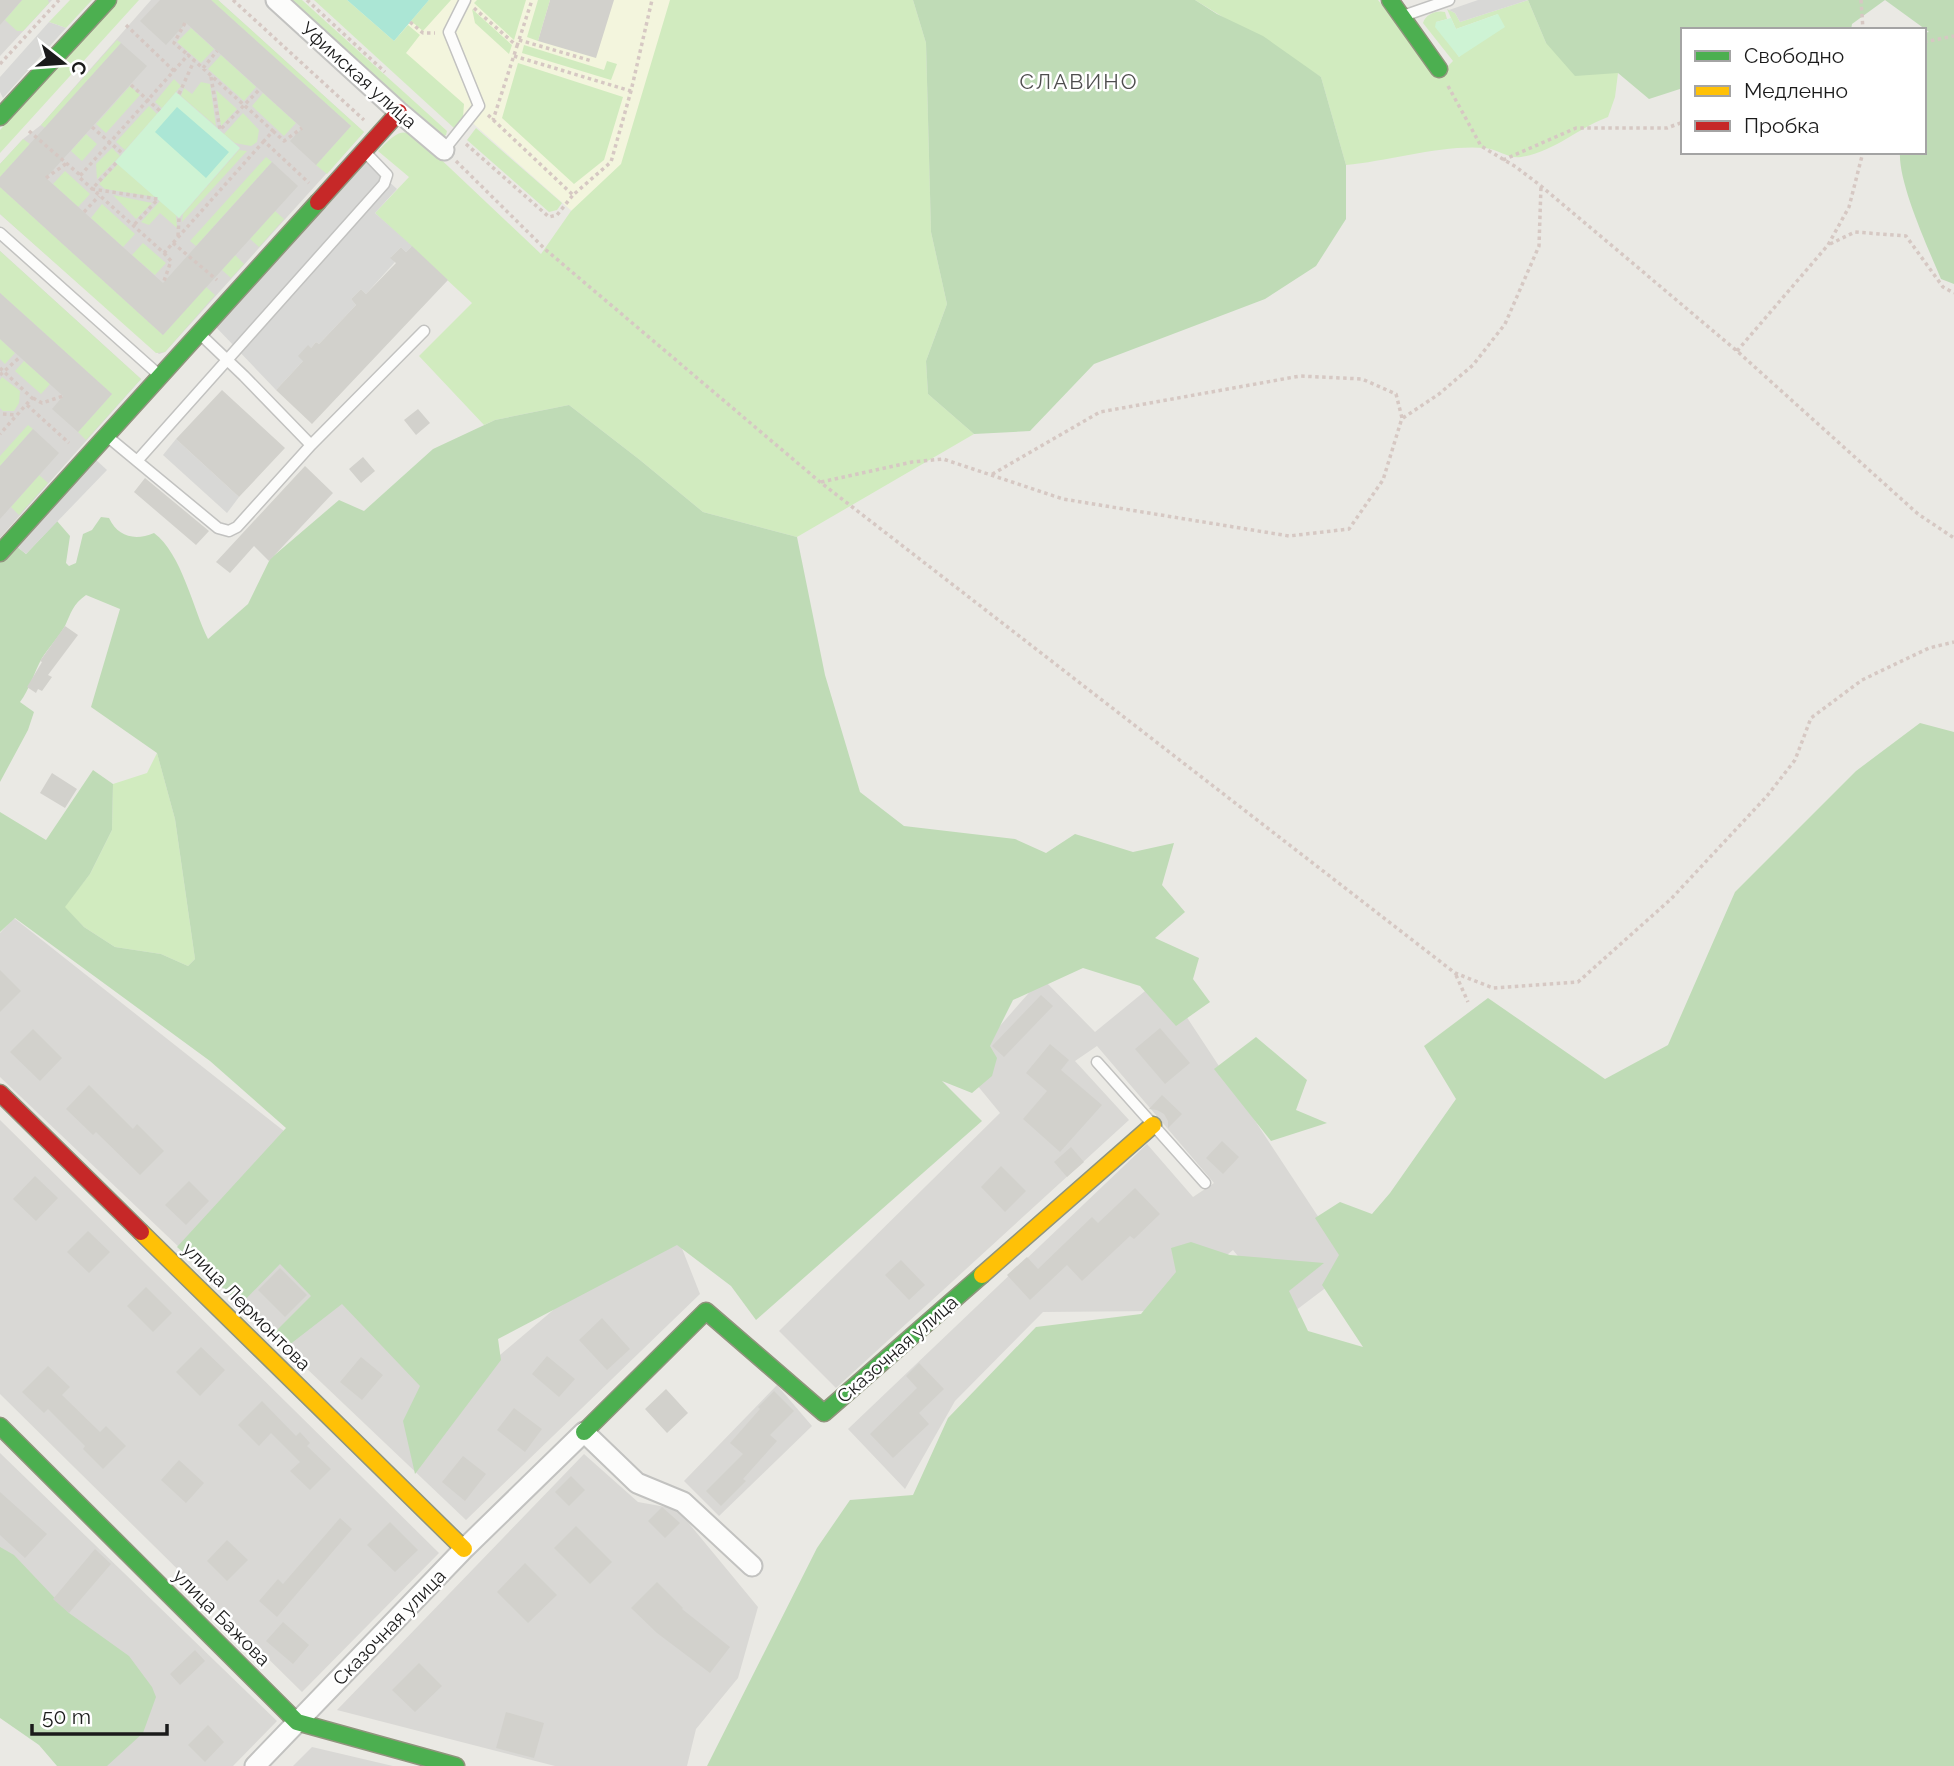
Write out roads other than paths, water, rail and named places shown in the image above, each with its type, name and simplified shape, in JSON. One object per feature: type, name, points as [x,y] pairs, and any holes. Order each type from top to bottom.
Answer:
[{"type":"street","points":[[0,117],[108,0]]},
{"type":"street","name":"Уфимская улица","points":[[276,0],[399,113],[444,149]]},
{"type":"street","points":[[1390,0],[1439,69]]},
{"type":"street","points":[[0,553],[399,113]]},
{"type":"street","name":"улица Лермонтова","points":[[0,1093],[464,1549]]},
{"type":"street","name":"Сказочная улица","points":[[255,1766],[464,1549],[706,1311],[761,1355],[779,1375],[824,1413],[1153,1125]]},
{"type":"street","name":"улица Бажова","points":[[0,1426],[297,1722],[456,1766]]},
{"type":"street","points":[[584,1432],[637,1483],[683,1502],[752,1566]]},
{"type":"lane","points":[[1403,16],[1449,0]]},
{"type":"lane","points":[[444,149],[479,106],[449,32],[468,3]]},
{"type":"lane","points":[[137,461],[384,184],[387,175],[364,150]]},
{"type":"lane","points":[[0,233],[161,377]]},
{"type":"lane","points":[[107,436],[218,528],[229,531],[237,527],[310,445],[424,331]]},
{"type":"lane","points":[[200,334],[310,445]]},
{"type":"lane","points":[[1097,1062],[1205,1183]]},
{"type":"district","name":"СЛАВИНО","points":[[1079,82]]}]
